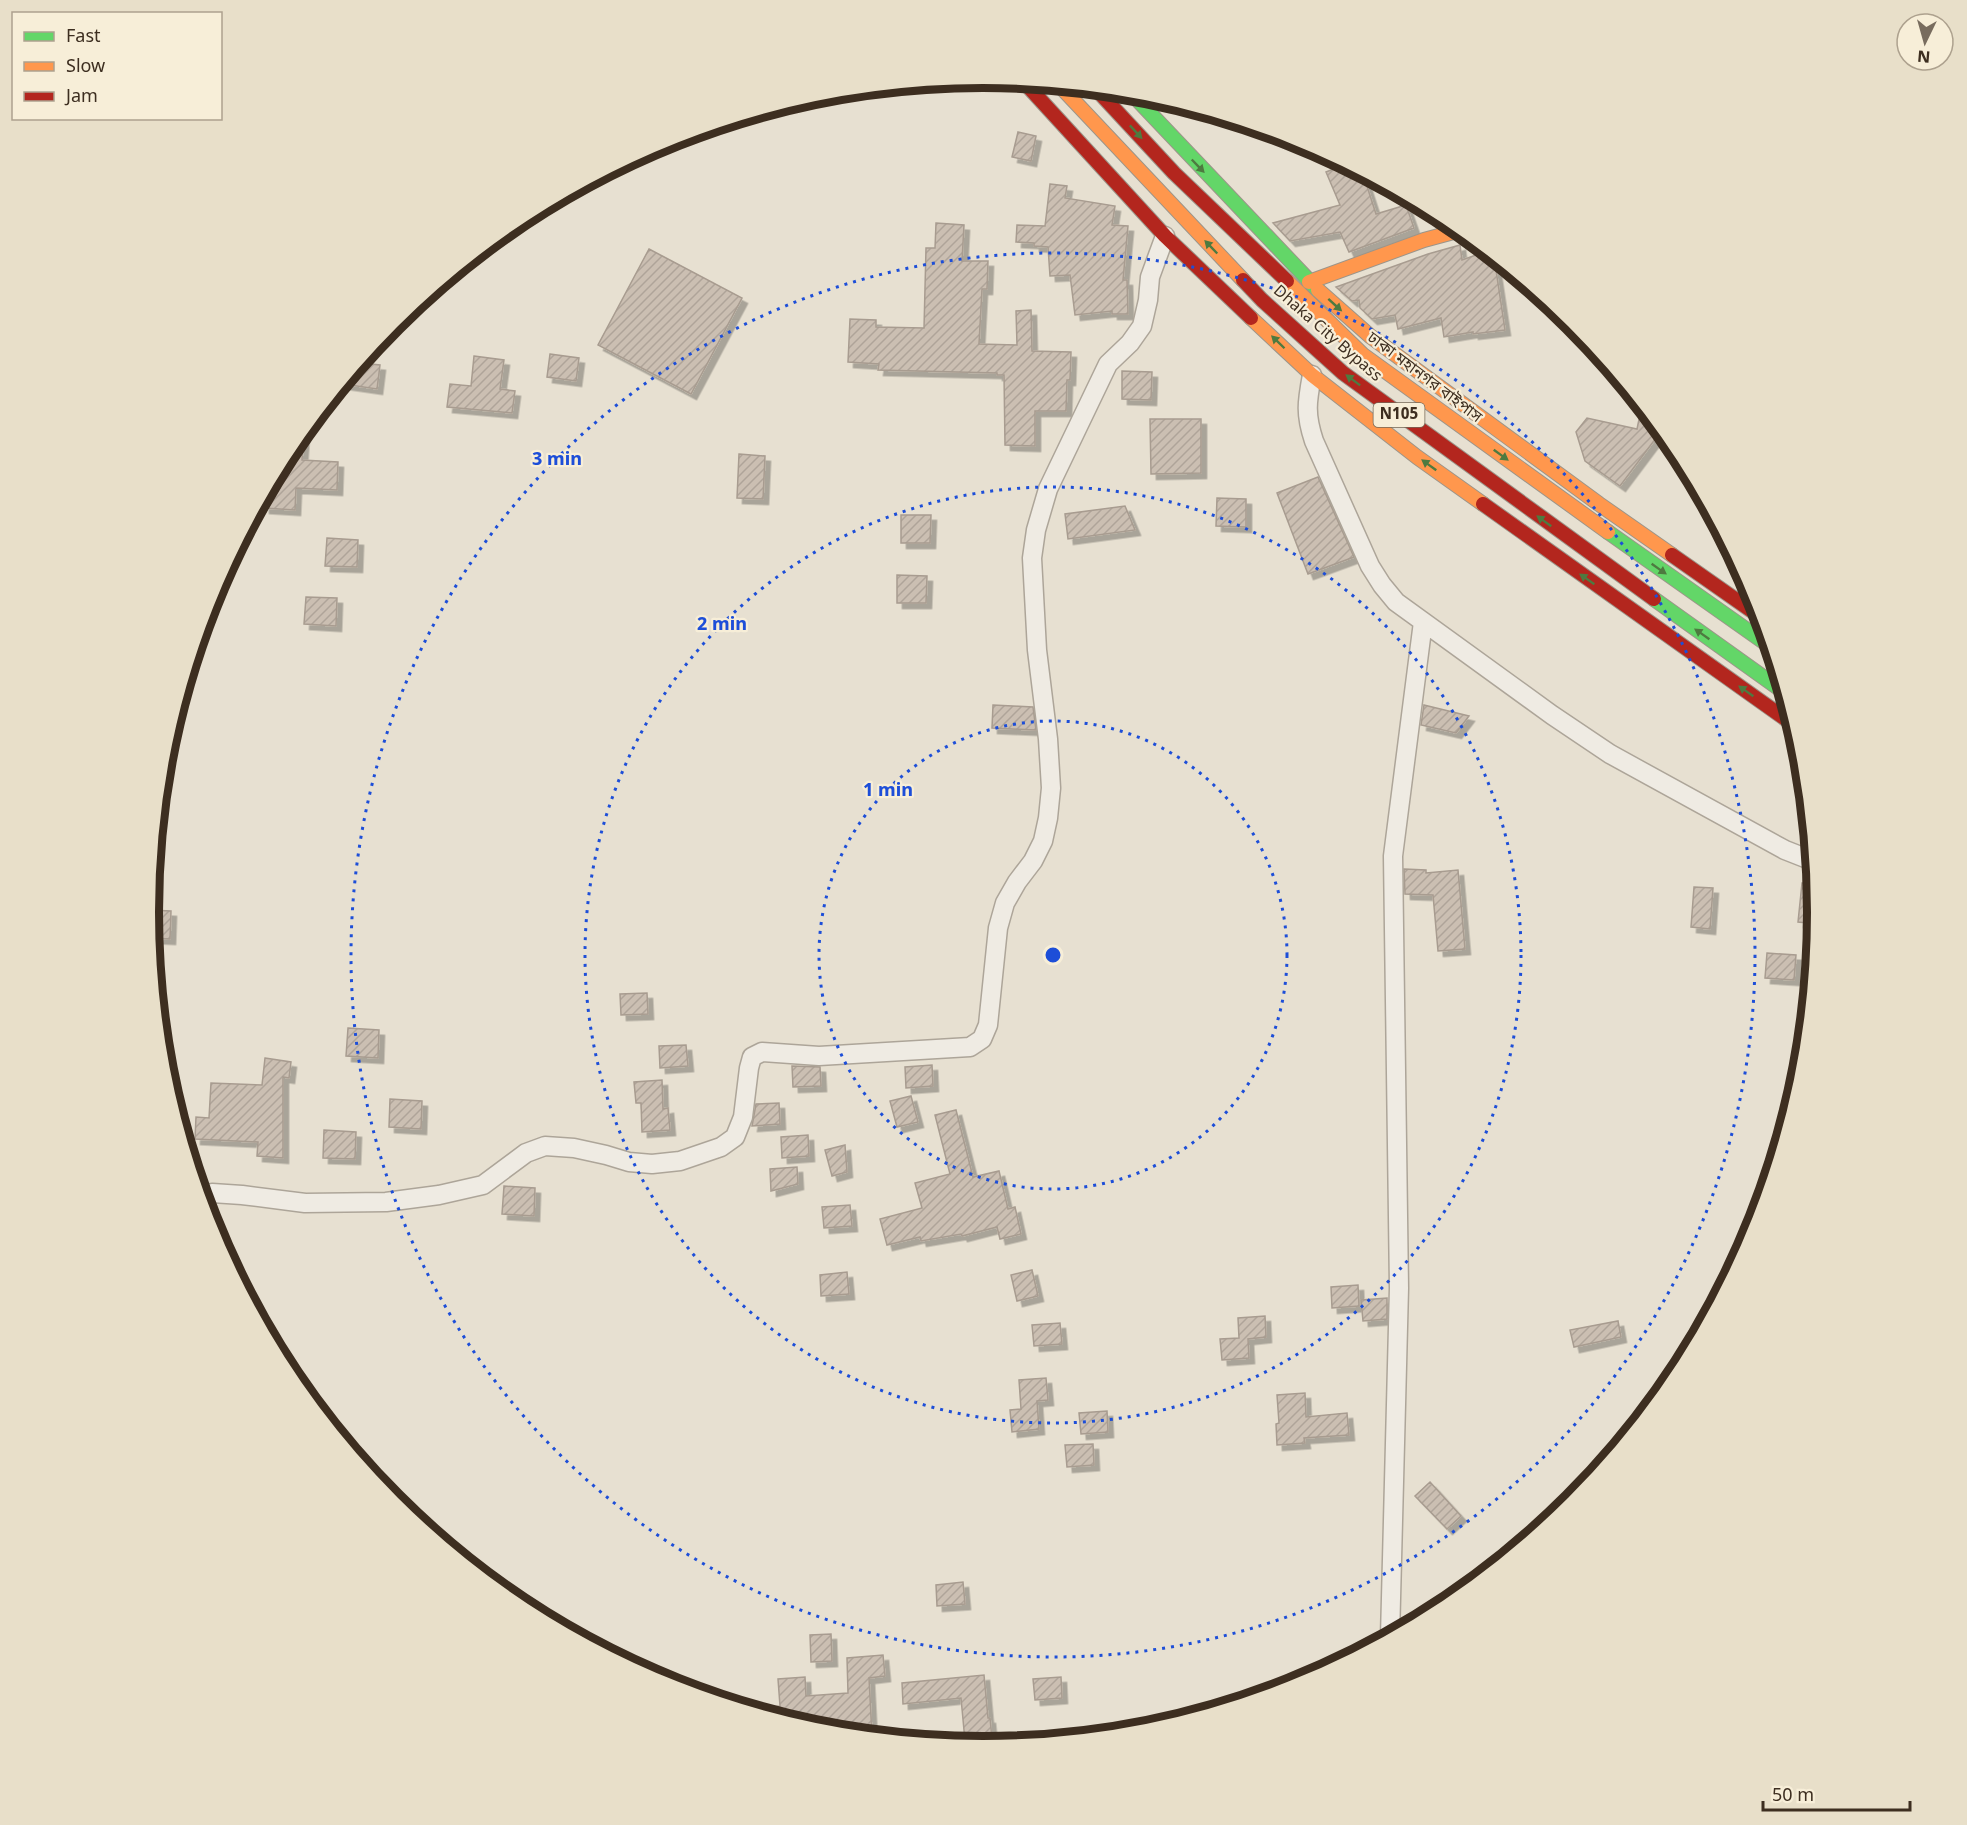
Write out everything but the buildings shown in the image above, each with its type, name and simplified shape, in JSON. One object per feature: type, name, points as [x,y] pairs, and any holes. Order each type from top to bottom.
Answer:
[{"type":"main road","points":[[1031,90],[1165,236],[1312,375],[1427,464],[1784,718]]},
{"type":"main road","name":"Dhaka City Bypass","points":[[1066,93],[1262,300],[1343,372],[1574,543],[1775,686]]},
{"type":"main road","name":"ঢাকা মহানগর বাইপাস","points":[[1104,98],[1174,173],[1363,355],[1761,640]]},
{"type":"main road","points":[[1141,104],[1309,282],[1380,343],[1599,504],[1750,609]]},
{"type":"main road","points":[[1309,282],[1424,240],[1449,233]]},
{"type":"street","points":[[209,1194],[305,1203],[386,1202],[439,1195],[483,1185],[526,1153],[545,1146],[574,1148],[629,1162],[652,1164],[680,1161],[721,1147],[735,1137],[743,1117],[752,1057],[762,1052],[819,1056],[970,1047],[982,1039],[988,1025],[998,928],[1005,903],[1033,861],[1043,841],[1048,818],[1051,788],[1048,739],[1037,650],[1032,558],[1036,530],[1048,489],[1108,364],[1130,343],[1142,326],[1150,277],[1165,236]]},
{"type":"street","points":[[1312,375],[1306,410],[1309,426],[1370,566],[1396,602],[1552,716],[1610,754],[1785,850],[1806,858]]},
{"type":"street","points":[[1390,1629],[1399,1288],[1393,856],[1423,622]]},
{"type":"traffic: fast","points":[[1141,104],[1318,290]]},
{"type":"traffic: fast","points":[[1608,532],[1761,640]]},
{"type":"traffic: fast","points":[[1654,599],[1775,686]]},
{"type":"traffic: slow","points":[[1067,93],[1243,280]]},
{"type":"traffic: slow","points":[[1309,282],[1424,240],[1449,233]]},
{"type":"traffic: slow","points":[[1287,281],[1363,355],[1608,532]]},
{"type":"traffic: slow","points":[[1318,290],[1370,336],[1672,555]]},
{"type":"traffic: slow","points":[[1251,318],[1312,375],[1417,457],[1483,504]]},
{"type":"traffic: jam","points":[[1031,90],[1165,236],[1251,318]]},
{"type":"traffic: jam","points":[[1104,98],[1174,173],[1287,281]]},
{"type":"traffic: jam","points":[[1243,280],[1343,373],[1654,599]]},
{"type":"traffic: jam","points":[[1483,504],[1784,718]]},
{"type":"traffic: jam","points":[[1672,555],[1750,609]]}]
